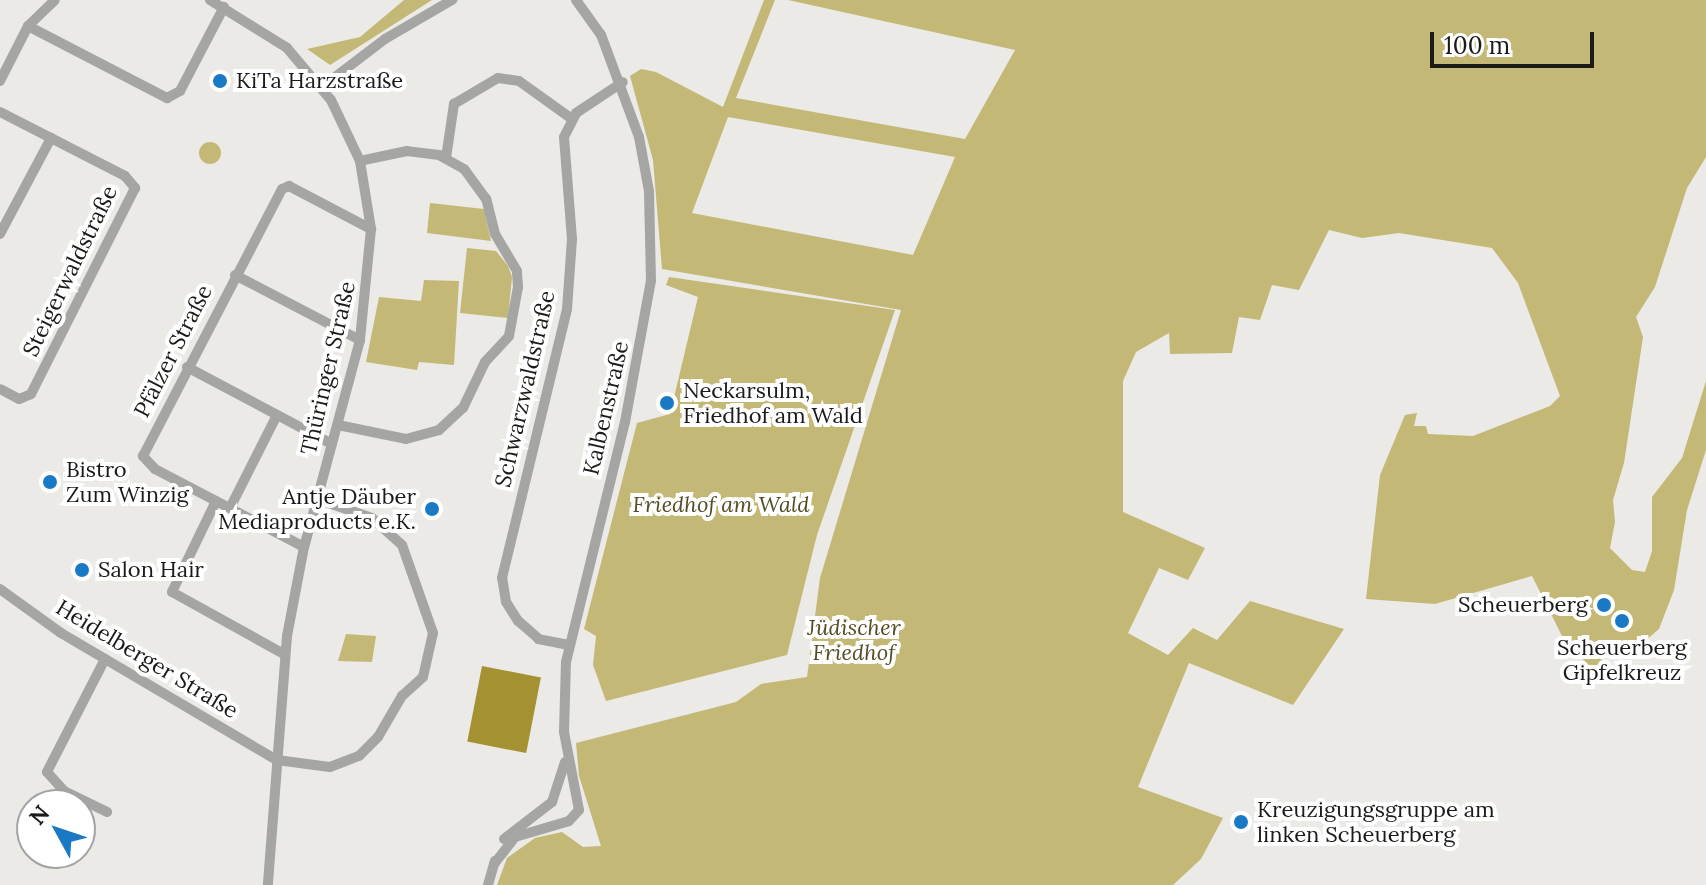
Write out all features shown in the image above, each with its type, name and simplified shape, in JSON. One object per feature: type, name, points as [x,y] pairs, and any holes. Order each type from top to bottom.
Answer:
[{"type":"street","points":[[0,81],[28,26],[55,0]]},
{"type":"street","name":"Thüringer Straße","points":[[210,0],[277,40],[322,87],[360,161],[371,229],[360,340],[304,547],[284,654],[268,885]]},
{"type":"street","points":[[322,87],[385,39],[452,0]]},
{"type":"street","name":"Kalbenstraße","points":[[494,864],[515,837],[569,821],[579,810],[566,748],[563,682],[569,645],[628,408],[651,281],[649,191],[623,82],[592,19],[576,0]]},
{"type":"street","points":[[28,26],[167,98],[180,91],[224,7]]},
{"type":"street","points":[[446,158],[454,104],[498,78],[519,81],[572,119],[623,82]]},
{"type":"street","name":"Steigerwaldstraße","points":[[0,112],[125,176],[135,192],[31,394],[19,399],[0,389]]},
{"type":"street","name":"Schwarzwaldstraße","points":[[569,645],[539,639],[518,621],[506,602],[502,578],[567,309],[572,239],[562,145],[572,119]]},
{"type":"street","points":[[0,234],[51,138]]},
{"type":"street","points":[[338,425],[406,439],[439,430],[463,408],[485,362],[509,336],[517,271],[500,246],[479,184],[446,158],[407,151],[360,161]]},
{"type":"street","name":"Pfälzer Straße","points":[[304,547],[148,465],[143,456],[235,275],[286,186],[371,229]]},
{"type":"street","points":[[235,275],[360,340]]},
{"type":"street","points":[[187,367],[332,444]]},
{"type":"street","points":[[230,508],[277,415]]},
{"type":"street","points":[[277,760],[330,767],[359,756],[378,737],[402,696],[423,677],[431,646],[431,624],[402,545],[372,518],[317,499]]},
{"type":"street","points":[[216,501],[172,592],[284,654]]},
{"type":"street","name":"Heidelberger Straße","points":[[0,589],[105,659],[277,760]]},
{"type":"street","points":[[105,659],[47,772],[64,791],[107,812]]},
{"type":"street","points":[[488,885],[505,837],[557,793],[566,748]]},
{"type":"green space","points":[[404,0],[432,0],[330,65],[307,49],[360,37]]},
{"type":"green space","name":"Jüdischer Friedhof","points":[[764,0],[775,0],[736,98],[965,139],[1015,50],[788,0],[1706,0],[1706,157],[1687,188],[1655,287],[1636,317],[1643,337],[1624,463],[1613,500],[1615,522],[1610,548],[1632,570],[1645,572],[1652,551],[1652,497],[1682,458],[1706,381],[1706,450],[1687,510],[1674,590],[1659,629],[1646,640],[1611,647],[1594,670],[1565,642],[1532,576],[1435,604],[1366,599],[1380,475],[1405,415],[1417,413],[1414,426],[1426,426],[1428,434],[1473,436],[1550,406],[1560,396],[1518,283],[1492,248],[1399,233],[1362,238],[1329,230],[1299,290],[1272,285],[1260,320],[1239,317],[1232,353],[1170,354],[1169,333],[1136,352],[1123,381],[1123,512],[1205,548],[1188,580],[1159,568],[1128,633],[1168,655],[1193,628],[1217,640],[1250,601],[1344,629],[1293,705],[1189,663],[1138,787],[1223,818],[1201,859],[1173,885],[497,885],[507,858],[535,838],[562,832],[583,847],[601,846],[579,776],[576,743],[736,702],[761,684],[807,677],[820,578],[901,310],[662,269],[653,160],[630,76],[641,69],[656,72],[723,107]],"holes":[[[728,117],[955,157],[913,255],[692,213]]]},
{"type":"green space","points":[[206,142],[214,142],[221,153],[214,164],[206,164],[199,157],[199,149]]},
{"type":"green space","points":[[430,203],[484,209],[491,241],[427,233]]},
{"type":"green space","points":[[467,248],[496,251],[508,266],[512,277],[508,318],[460,313]]},
{"type":"green space","name":"Friedhof am Wald","points":[[669,277],[895,310],[817,535],[787,655],[606,701],[593,665],[596,636],[584,629],[637,423],[670,414],[698,297],[666,285]]},
{"type":"green space","points":[[424,280],[459,281],[454,365],[419,362],[417,370],[366,362],[379,297],[421,301]]},
{"type":"green space","points":[[346,634],[376,636],[372,662],[338,661]]},
{"type":"shaded area","points":[[482,666],[541,677],[526,753],[467,742]]},
{"type":"place","name":"KiTa Harzstraße","points":[[220,81]]},
{"type":"place","name":"Neckarsulm, Friedhof am Wald","points":[[667,403]]},
{"type":"place","name":"Bistro Zum Winzig","points":[[50,482]]},
{"type":"place","name":"Antje Däuber Mediaproducts e.K.","points":[[432,509]]},
{"type":"place","name":"Salon Hair","points":[[82,570]]},
{"type":"place","name":"Scheuerberg","points":[[1604,605]]},
{"type":"place","name":"Scheuerberg Gipfelkreuz","points":[[1622,621]]},
{"type":"place","name":"Kreuzigungsgruppe am linken Scheuerberg","points":[[1241,822]]}]
